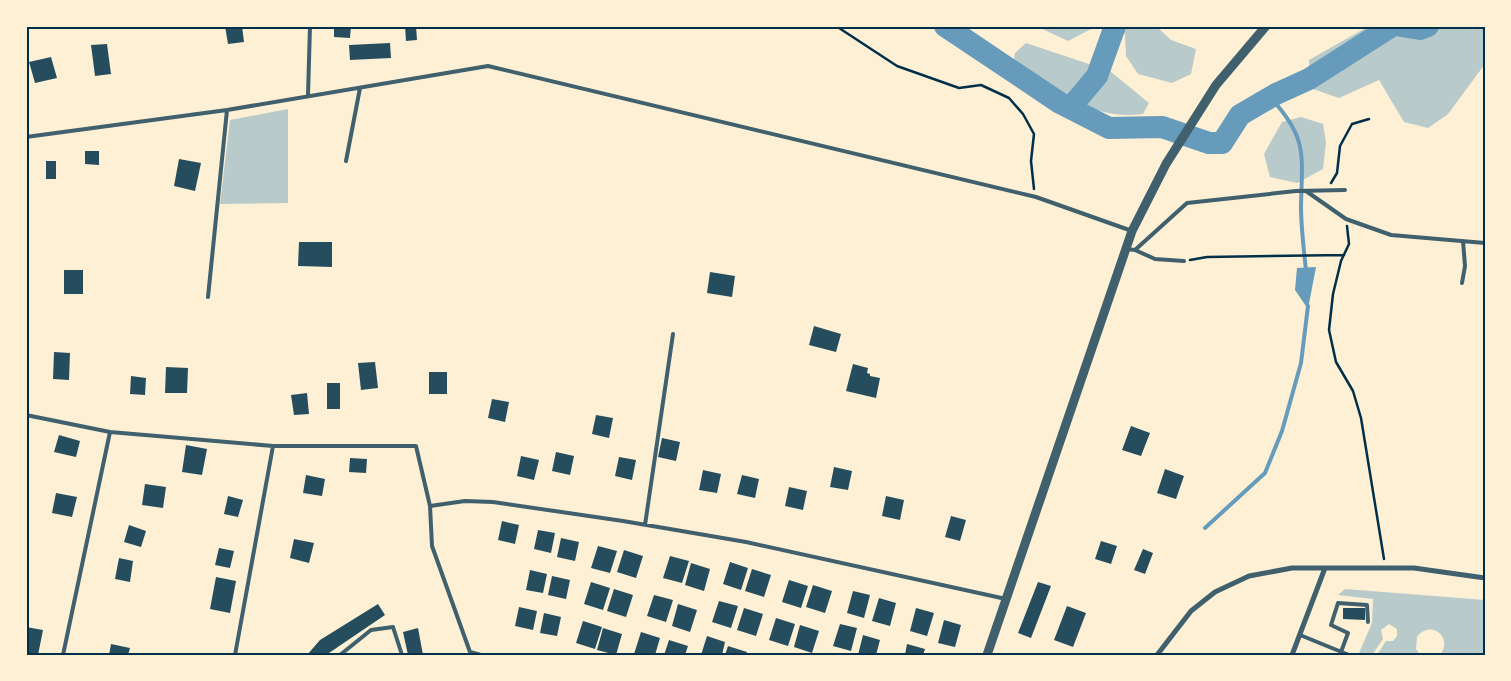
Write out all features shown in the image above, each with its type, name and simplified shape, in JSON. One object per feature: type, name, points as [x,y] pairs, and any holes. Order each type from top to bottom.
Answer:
[{"type":"street","points":[[987,655],[1008,599],[1132,231],[1166,164],[1216,85],[1266,26]]},
{"type":"street","points":[[1157,655],[1191,611],[1215,592],[1249,576],[1292,568],[1414,568],[1485,578]]},
{"type":"street","points":[[1292,655],[1325,568]]},
{"type":"lane","points":[[308,95],[310,26]]},
{"type":"lane","points":[[26,137],[226,110],[488,66],[1036,197],[1132,231]]},
{"type":"lane","points":[[346,161],[360,88]]},
{"type":"lane","points":[[208,297],[226,110]]},
{"type":"lane","points":[[1135,250],[1186,204],[1306,191],[1345,190]]},
{"type":"lane","points":[[1306,191],[1346,219],[1391,235],[1485,243]]},
{"type":"lane","points":[[1462,282],[1465,266],[1463,241]]},
{"type":"lane","points":[[1126,249],[1135,250],[1155,259],[1184,261]]},
{"type":"lane","points":[[646,525],[673,334]]},
{"type":"lane","points":[[26,415],[110,432],[273,446],[416,446],[430,506],[432,546],[470,652],[481,655]]},
{"type":"lane","points":[[63,655],[110,432]]},
{"type":"lane","points":[[234,655],[273,446]]},
{"type":"lane","points":[[430,506],[465,501],[493,502],[646,525],[746,542],[1008,599]]},
{"type":"lane","points":[[1341,652],[1348,633],[1332,625],[1338,603],[1367,604],[1368,622]]},
{"type":"lane","points":[[340,655],[371,630],[393,627],[402,655]]},
{"type":"lane","points":[[1300,635],[1348,655]]},
{"type":"path","points":[[836,26],[897,66],[959,88],[981,85],[1009,98],[1023,114],[1034,134],[1031,161],[1036,197]]},
{"type":"path","points":[[1326,191],[1337,173],[1340,146],[1352,124],[1370,119]]},
{"type":"path","points":[[1346,219],[1349,244],[1332,294],[1329,330],[1336,362],[1353,391],[1361,418],[1386,568]]},
{"type":"path","points":[[1184,261],[1207,257],[1344,255]]},
{"type":"shaded area","points":[[1036,26],[1097,26],[1068,41]]},
{"type":"shaded area","points":[[1111,26],[1156,26],[1171,40],[1196,49],[1191,74],[1172,83],[1138,74],[1126,56],[1125,34]]},
{"type":"shaded area","points":[[1369,26],[1485,26],[1485,64],[1448,114],[1428,128],[1404,122],[1379,80],[1339,98],[1310,88],[1309,60]]},
{"type":"shaded area","points":[[1026,43],[1110,71],[1149,103],[1143,114],[1125,115],[1108,113],[1075,102],[1043,85],[1013,66],[1015,53]]},
{"type":"shaded area","points":[[288,109],[288,203],[220,204],[230,120]]},
{"type":"shaded area","points":[[1301,117],[1323,124],[1326,142],[1323,169],[1297,183],[1270,177],[1264,154],[1282,122]]},
{"type":"shaded area","points":[[1345,589],[1485,600],[1485,655],[1440,655],[1444,648],[1442,637],[1439,632],[1428,630],[1422,632],[1417,637],[1416,649],[1420,655],[1377,655],[1386,641],[1393,641],[1397,636],[1397,629],[1389,624],[1381,630],[1383,639],[1372,655],[1359,653],[1372,623],[1373,599],[1338,595]]},
{"type":"water","points":[[1316,267],[1308,309],[1295,290],[1297,268]]},
{"type":"building","points":[[225,26],[242,26],[244,42],[228,44]]},
{"type":"building","points":[[334,26],[351,26],[350,38],[334,37]]},
{"type":"building","points":[[405,26],[416,26],[417,40],[406,41]]},
{"type":"building","points":[[390,43],[391,58],[350,60],[349,45]]},
{"type":"building","points":[[107,44],[111,74],[95,76],[91,45]]},
{"type":"building","points":[[51,57],[57,78],[35,83],[29,62]]},
{"type":"building","points":[[85,151],[99,151],[99,165],[85,164]]},
{"type":"building","points":[[179,159],[201,163],[195,191],[174,186]]},
{"type":"building","points":[[46,161],[56,161],[56,179],[46,179]]},
{"type":"building","points":[[299,242],[332,242],[332,267],[298,266]]},
{"type":"building","points":[[64,270],[83,270],[83,294],[64,294]]},
{"type":"building","points":[[710,272],[735,276],[732,297],[707,293]]},
{"type":"building","points":[[814,326],[841,334],[836,352],[809,345]]},
{"type":"building","points":[[54,352],[70,353],[69,380],[53,379]]},
{"type":"building","points":[[375,362],[378,388],[361,390],[358,363]]},
{"type":"building","points":[[853,364],[868,368],[867,373],[870,376],[880,378],[876,398],[846,391]]},
{"type":"building","points":[[166,367],[188,368],[187,393],[165,393]]},
{"type":"building","points":[[429,372],[447,372],[447,394],[429,394]]},
{"type":"building","points":[[131,376],[146,378],[145,395],[130,394]]},
{"type":"building","points":[[327,383],[340,383],[340,409],[327,409]]},
{"type":"building","points":[[307,393],[309,414],[294,415],[291,395]]},
{"type":"building","points":[[492,399],[509,402],[505,422],[488,418]]},
{"type":"building","points":[[596,415],[613,418],[609,438],[592,434]]},
{"type":"building","points":[[1131,426],[1150,433],[1141,456],[1122,450]]},
{"type":"building","points":[[59,435],[80,441],[76,457],[54,452]]},
{"type":"building","points":[[662,438],[680,442],[676,461],[658,457]]},
{"type":"building","points":[[186,445],[207,449],[202,475],[182,472]]},
{"type":"building","points":[[556,452],[574,456],[570,475],[552,471]]},
{"type":"building","points":[[521,456],[539,460],[534,480],[517,476]]},
{"type":"building","points":[[619,457],[636,460],[632,480],[615,476]]},
{"type":"building","points":[[350,458],[367,459],[366,473],[349,472]]},
{"type":"building","points":[[834,467],[852,471],[848,490],[830,487]]},
{"type":"building","points":[[1165,469],[1184,476],[1176,499],[1157,493]]},
{"type":"building","points":[[703,470],[721,474],[717,493],[699,490]]},
{"type":"building","points":[[306,475],[325,479],[322,496],[303,493]]},
{"type":"building","points":[[742,475],[759,479],[755,498],[737,494]]},
{"type":"building","points":[[145,484],[166,487],[163,508],[142,505]]},
{"type":"building","points":[[789,487],[807,491],[803,510],[785,506]]},
{"type":"building","points":[[56,493],[77,497],[72,517],[52,513]]},
{"type":"building","points":[[228,496],[243,500],[238,517],[224,514]]},
{"type":"building","points":[[886,496],[904,500],[900,520],[882,516]]},
{"type":"building","points":[[951,516],[966,520],[960,541],[945,537]]},
{"type":"building","points":[[502,521],[519,525],[515,544],[498,540]]},
{"type":"building","points":[[129,525],[146,531],[141,547],[124,542]]},
{"type":"building","points":[[538,530],[555,533],[551,553],[534,549]]},
{"type":"building","points":[[561,538],[579,542],[575,561],[557,557]]},
{"type":"building","points":[[294,539],[314,543],[309,563],[290,558]]},
{"type":"building","points":[[1101,541],[1117,546],[1111,564],[1095,559]]},
{"type":"building","points":[[598,546],[617,551],[610,573],[591,568]]},
{"type":"building","points":[[219,548],[234,551],[230,568],[215,565]]},
{"type":"building","points":[[1143,549],[1153,553],[1145,574],[1134,570]]},
{"type":"building","points":[[624,550],[643,556],[636,578],[617,572]]},
{"type":"building","points":[[670,556],[689,561],[682,583],[663,578]]},
{"type":"building","points":[[119,558],[133,561],[130,582],[115,579]]},
{"type":"building","points":[[730,562],[748,568],[741,590],[723,584]]},
{"type":"building","points":[[691,563],[710,569],[704,591],[685,585]]},
{"type":"building","points":[[752,569],[771,575],[764,597],[745,591]]},
{"type":"building","points":[[530,570],[547,574],[543,593],[526,590]]},
{"type":"building","points":[[552,576],[570,580],[566,599],[548,595]]},
{"type":"building","points":[[216,577],[236,581],[230,613],[210,609]]},
{"type":"building","points":[[789,580],[808,586],[801,608],[782,602]]},
{"type":"building","points":[[591,582],[610,588],[603,610],[584,604]]},
{"type":"building","points":[[1038,582],[1051,586],[1031,638],[1018,633]]},
{"type":"building","points":[[813,585],[832,591],[825,613],[806,607]]},
{"type":"building","points":[[614,589],[633,595],[626,617],[607,611]]},
{"type":"building","points":[[853,591],[870,595],[864,618],[847,613]]},
{"type":"building","points":[[654,595],[673,600],[666,622],[647,616]]},
{"type":"building","points":[[879,598],[896,603],[890,626],[872,621]]},
{"type":"building","points":[[719,601],[738,606],[731,628],[712,622]]},
{"type":"building","points":[[378,604],[385,615],[326,655],[307,655],[320,640]]},
{"type":"building","points":[[678,604],[697,610],[690,632],[672,626]]},
{"type":"building","points":[[1067,606],[1086,613],[1073,647],[1054,640]]},
{"type":"building","points":[[519,607],[537,611],[533,630],[515,626]]},
{"type":"building","points":[[744,608],[763,614],[756,636],[737,630]]},
{"type":"building","points":[[916,608],[934,613],[927,636],[910,631]]},
{"type":"building","points":[[1343,608],[1365,608],[1365,620],[1343,619]]},
{"type":"building","points":[[544,613],[561,617],[557,636],[540,633]]},
{"type":"building","points":[[776,618],[795,624],[788,646],[769,640]]},
{"type":"building","points":[[944,620],[961,625],[955,647],[938,643]]},
{"type":"building","points":[[583,621],[602,627],[595,649],[576,643]]},
{"type":"building","points":[[840,624],[857,628],[851,651],[833,646]]},
{"type":"building","points":[[800,625],[819,631],[812,653],[794,647]]},
{"type":"building","points":[[26,627],[43,630],[38,655],[26,655]]},
{"type":"building","points":[[418,628],[423,655],[408,655],[403,632]]},
{"type":"building","points":[[603,628],[622,634],[616,655],[597,650]]},
{"type":"building","points":[[641,632],[660,638],[655,655],[634,654]]},
{"type":"building","points":[[863,635],[880,640],[876,655],[858,655]]},
{"type":"building","points":[[707,636],[725,642],[722,655],[701,655]]},
{"type":"building","points":[[669,640],[688,646],[685,655],[664,655]]},
{"type":"building","points":[[111,644],[130,648],[128,655],[109,655]]},
{"type":"building","points":[[907,644],[925,649],[923,655],[905,655]]},
{"type":"building","points":[[728,646],[747,652],[746,655],[725,655]]},
{"type":"waterway","points":[[945,26],[1060,103],[1109,128],[1162,127],[1209,143],[1222,143],[1240,115],[1276,94],[1309,79],[1392,26]]},
{"type":"waterway","points":[[1070,108],[1097,76],[1115,26]]},
{"type":"waterway","points":[[1401,26],[1420,29],[1428,26]]},
{"type":"waterway","points":[[1270,97],[1291,124],[1300,147],[1302,159],[1301,206],[1306,271]]},
{"type":"waterway","points":[[1205,528],[1265,473],[1282,431],[1301,363],[1308,306]]}]
